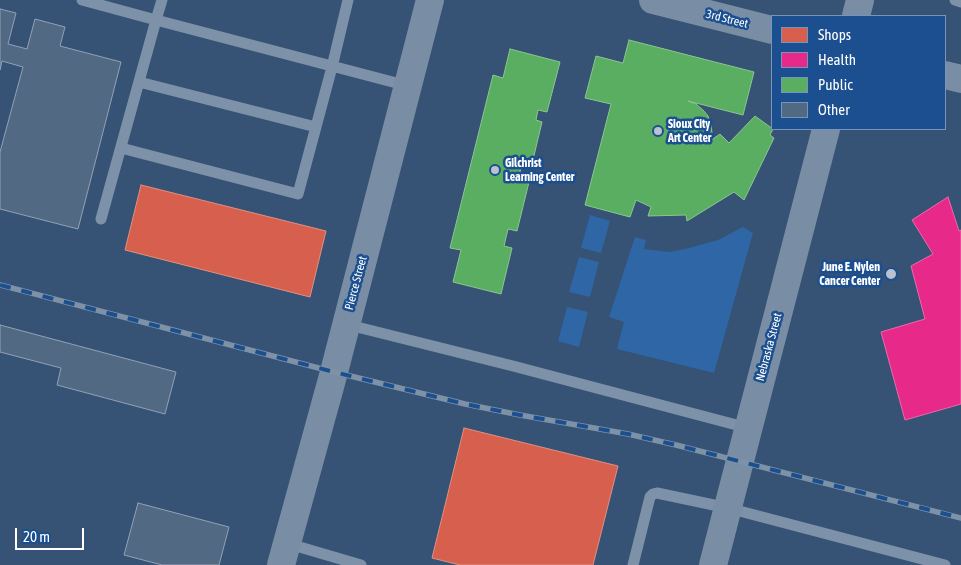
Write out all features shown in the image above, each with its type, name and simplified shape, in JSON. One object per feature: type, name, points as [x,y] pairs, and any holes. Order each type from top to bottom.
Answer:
[{"type":"main road","name":"Pierce Street","points":[[283,554],[334,372],[430,0]]},
{"type":"main road","name":"3rd Street","points":[[653,0],[771,30]]},
{"type":"main road","points":[[856,15],[860,0]]},
{"type":"main road","points":[[946,75],[961,79]]},
{"type":"main road","name":"Nebraska Street","points":[[713,565],[826,130]]},
{"type":"lane","points":[[82,0],[408,86]]},
{"type":"lane","points":[[101,219],[162,0]]},
{"type":"lane","points":[[121,148],[298,194],[348,0]]},
{"type":"lane","points":[[955,0],[961,2]]},
{"type":"lane","points":[[139,82],[316,127]]},
{"type":"lane","points":[[346,324],[748,428]]},
{"type":"lane","points":[[633,565],[650,497],[657,493],[728,508],[945,565]]},
{"type":"lane","points":[[283,554],[358,565]]},
{"type":"shaded area","points":[[590,215],[610,221],[601,253],[581,248]]},
{"type":"shaded area","points":[[743,227],[753,233],[714,373],[617,349],[624,322],[609,317],[635,237],[646,240],[644,249],[670,252],[718,240]]},
{"type":"shaded area","points":[[579,257],[599,262],[590,297],[569,292]]},
{"type":"shaded area","points":[[567,307],[588,312],[579,347],[558,341]]},
{"type":"building: Shops","points":[[141,185],[326,231],[310,297],[125,250]]},
{"type":"building: Shops","points":[[464,428],[618,466],[593,565],[460,565],[432,558]]},
{"type":"building: Health","points":[[948,197],[959,231],[961,230],[961,404],[905,420],[881,332],[925,319],[911,266],[933,254],[912,220]]},
{"type":"building: Public","name":"Sioux City Art Center","points":[[629,40],[754,72],[743,115],[688,101],[696,104],[708,116],[712,133],[710,141],[720,134],[729,143],[755,116],[772,130],[770,135],[774,138],[744,200],[734,192],[687,221],[686,215],[648,216],[651,207],[636,200],[630,217],[585,205],[611,104],[585,98],[596,56],[623,63]]},
{"type":"building: Public","name":"Gilchrist Learning Center","points":[[510,49],[560,62],[547,112],[538,110],[536,120],[542,122],[532,164],[523,162],[519,175],[530,178],[517,231],[508,229],[504,246],[512,248],[501,294],[453,282],[461,250],[450,248],[493,75],[503,78]]},
{"type":"building: Other","points":[[0,9],[16,13],[8,44],[27,49],[35,19],[65,27],[60,46],[121,62],[78,229],[0,209],[0,152],[23,67],[2,61],[0,70]]},
{"type":"building: Other","points":[[0,325],[176,372],[165,414],[57,385],[61,368],[0,352]]},
{"type":"building: Other","points":[[138,503],[229,527],[219,565],[162,565],[124,555]]},
{"type":"railway","points":[[0,285],[465,404],[628,434],[676,445],[961,518]]},
{"type":"place","name":"Sioux City Art Center","points":[[658,131]]},
{"type":"place","name":"Gilchrist Learning Center","points":[[495,170]]},
{"type":"place","name":"June E. Nylen Cancer Center","points":[[891,274]]}]
